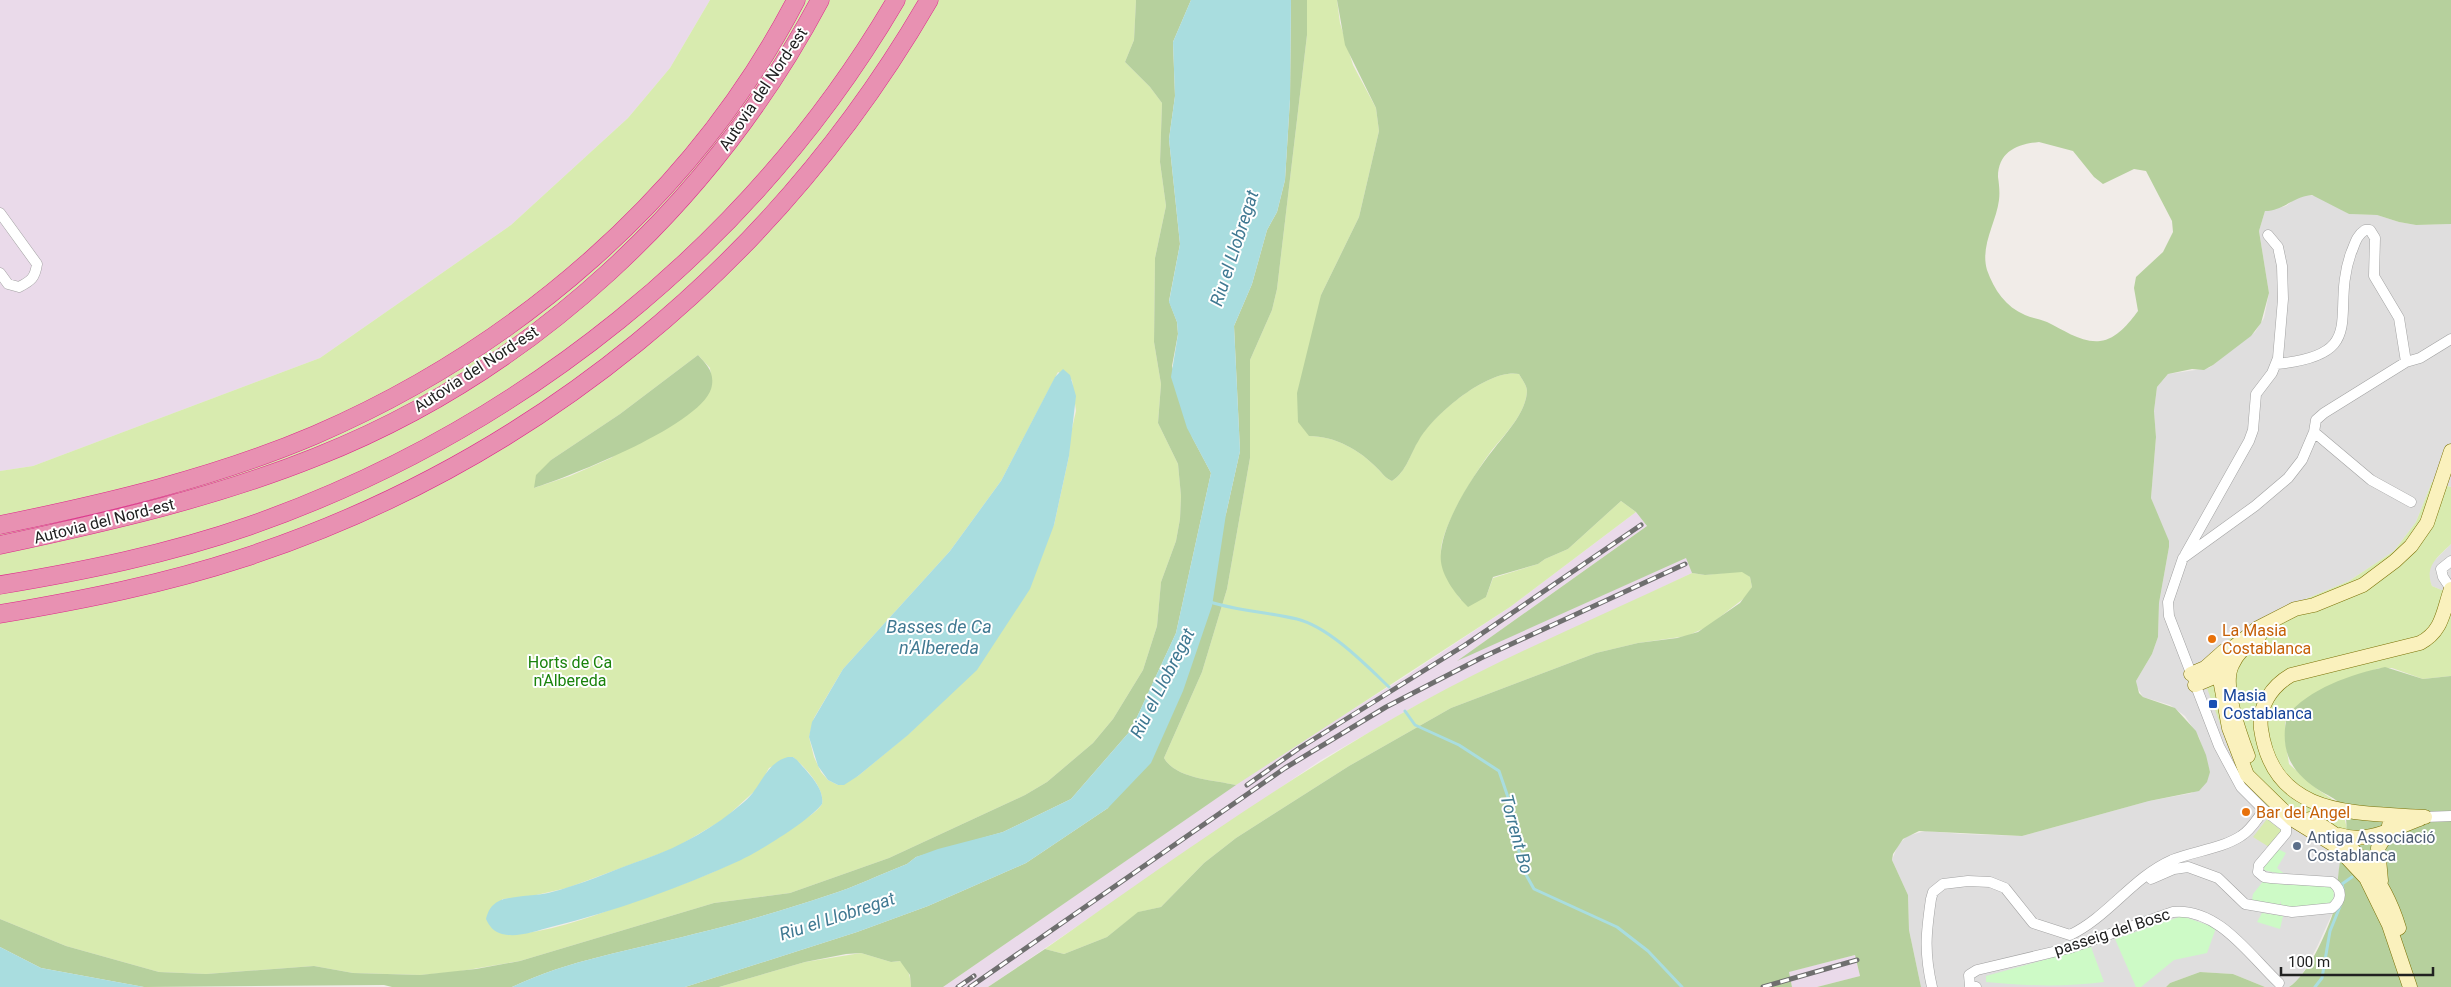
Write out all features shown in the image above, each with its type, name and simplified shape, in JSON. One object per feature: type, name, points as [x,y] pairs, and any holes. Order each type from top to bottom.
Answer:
[{"type":"highway","name":"Autovia del Nord-est","points":[[0,525],[171,485],[285,446],[402,393],[481,345],[574,274],[656,196],[708,134],[743,86],[796,0]]},
{"type":"highway","name":"Autovia del Nord-est","points":[[0,546],[111,521],[220,492],[318,457],[436,398],[506,353],[554,318],[603,277],[663,218],[695,183],[754,109],[782,66],[820,0]]},
{"type":"highway","points":[[0,585],[117,564],[254,524],[327,496],[392,466],[441,441],[516,397],[588,345],[636,306],[684,264],[748,200],[834,94],[896,0]]},
{"type":"highway","points":[[0,614],[160,582],[288,542],[368,510],[424,482],[486,449],[553,406],[636,345],[697,293],[772,216],[835,142],[896,58],[929,0]]},
{"type":"main road","points":[[2193,679],[2219,674],[2268,630],[2314,605],[2363,585],[2395,561],[2428,523],[2451,451]]},
{"type":"main road","points":[[2425,817],[2340,812],[2312,801],[2294,791],[2275,769],[2264,745],[2260,724],[2270,693],[2281,681],[2291,675],[2420,642],[2431,637],[2439,627],[2451,589]]},
{"type":"main road","points":[[2193,679],[2222,652],[2272,619],[2296,609],[2314,605]]},
{"type":"main road","points":[[2237,642],[2225,656],[2219,674],[2222,703],[2235,748],[2247,775],[2292,818],[2335,839],[2360,855],[2382,886],[2392,908],[2408,957],[2409,982]]},
{"type":"main road","points":[[2234,708],[2230,674],[2232,664],[2238,656]]},
{"type":"main road","points":[[2205,668],[2219,674],[2224,681],[2234,708],[2244,747],[2260,788]]},
{"type":"main road","points":[[2360,855],[2378,848],[2389,830],[2388,815]]},
{"type":"main road","points":[[2335,839],[2366,838],[2425,817]]},
{"type":"main road","points":[[2366,838],[2360,855],[2366,878]]},
{"type":"main road","points":[[2335,839],[2366,878],[2380,903],[2409,982]]},
{"type":"main road","points":[[2378,848],[2382,886]]},
{"type":"street","points":[[0,213],[37,264],[36,273],[32,281],[19,287],[8,284],[0,273]]},
{"type":"street","points":[[2276,364],[2314,358],[2326,351],[2339,337],[2344,312],[2344,280],[2347,264],[2357,237],[2365,230],[2370,230],[2375,238],[2374,276],[2399,318],[2406,362]]},
{"type":"street","points":[[2135,886],[2174,869],[2188,867],[2218,878],[2245,904],[2292,912],[2332,908],[2337,904],[2340,896],[2340,891],[2332,882],[2271,878],[2264,877],[2258,872],[2259,865],[2286,833],[2286,828],[2264,810],[2241,787],[2230,768],[2169,616],[2168,602],[2183,558],[2249,441],[2253,430],[2256,394],[2276,364],[2283,300],[2282,266],[2278,247],[2268,235]]},
{"type":"street","points":[[2183,558],[2255,506],[2288,478],[2302,460],[2314,432],[2316,420],[2324,413],[2406,362],[2420,358],[2451,339]]},
{"type":"street","points":[[2314,432],[2370,480],[2411,502]]},
{"type":"street","points":[[2451,561],[2441,568],[2443,577],[2451,589]]},
{"type":"street","points":[[1932,987],[1926,961],[1925,943],[1933,892],[1943,884],[1968,881],[1998,884],[2010,893],[2033,923],[2070,935],[2084,928],[2135,886],[2172,861],[2240,837],[2264,810]]},
{"type":"street","points":[[2425,817],[2451,816]]},
{"type":"street","name":"passeig del Bosc","points":[[1976,987],[1970,986],[1968,978],[1969,975],[1977,970],[2070,948],[2173,912],[2187,910],[2229,932],[2279,983]]},
{"type":"street","points":[[2070,935],[2070,948]]},
{"type":"shaded area","points":[[0,0],[710,0],[670,68],[628,118],[511,225],[320,358],[33,466],[0,471]]},
{"type":"shaded area","points":[[2307,195],[2318,196],[2349,214],[2377,215],[2416,225],[2451,224],[2451,487],[2432,482],[2416,522],[2394,551],[2349,581],[2289,606],[2261,803],[2317,836],[2341,856],[2333,912],[2317,947],[2300,978],[2289,987],[2265,987],[2233,974],[2200,972],[2170,983],[2166,987],[1921,987],[1909,930],[1908,895],[1892,860],[1898,845],[1907,836],[1925,831],[2022,836],[2149,801],[2192,793],[2210,772],[2199,737],[2185,716],[2170,705],[2143,697],[2136,681],[2152,654],[2158,637],[2159,603],[2169,547],[2151,498],[2156,437],[2154,411],[2157,387],[2168,374],[2209,368],[2255,332],[2264,318],[2269,293],[2259,231],[2265,211],[2286,206],[2295,199]]},
{"type":"shaded area","points":[[1636,512],[1647,526],[1460,659],[1687,557],[1692,573],[1424,701],[1321,760],[988,987],[943,987],[1274,758],[1403,678],[1510,607]]},
{"type":"shaded area","points":[[2451,544],[2451,594],[2432,586],[2428,575],[2431,564]]},
{"type":"shaded area","points":[[1855,955],[1860,976],[1817,987],[1792,987],[1788,972]]},
{"type":"green space","name":"Horts de Ca n'Albereda","points":[[710,0],[1136,0],[1134,40],[1125,62],[1150,87],[1162,103],[1160,162],[1166,206],[1155,258],[1154,342],[1161,384],[1158,423],[1178,464],[1181,496],[1180,519],[1176,541],[1161,582],[1157,626],[1143,670],[1113,719],[1093,743],[1047,782],[1025,795],[889,858],[790,893],[714,903],[520,961],[455,972],[420,975],[353,973],[314,966],[206,974],[159,972],[66,946],[0,919],[0,471],[33,466],[320,358],[511,225],[628,118],[670,68]],"holes":[[[698,355],[710,368],[712,385],[611,458],[570,476],[534,488],[551,460],[620,414]],[[1058,372],[1072,380],[1076,411],[1070,437],[1069,456],[1054,525],[912,731],[858,776],[838,785],[828,780],[821,772],[814,757],[809,737],[814,718],[843,669],[950,551],[1001,481]],[[793,757],[803,766],[817,785],[822,798],[820,807],[758,850],[736,862],[691,881],[579,920],[551,928],[507,935],[502,899],[523,898],[567,888],[675,848],[724,819],[758,788],[769,768]]]},
{"type":"green space","points":[[1136,0],[1191,0],[1173,42],[1175,96],[1169,139],[1180,244],[1169,301],[1177,322],[1178,334],[1172,366],[1192,437],[1211,473],[1176,633],[1131,730],[1071,799],[1003,832],[916,857],[907,864],[839,892],[745,921],[601,956],[555,970],[512,987],[392,987],[384,985],[144,987],[41,968],[0,947],[0,919],[66,946],[159,972],[206,974],[314,966],[353,973],[420,975],[476,969],[520,961],[714,903],[790,893],[889,858],[1025,795],[1047,782],[1093,743],[1113,719],[1143,670],[1157,626],[1161,582],[1176,541],[1180,519],[1181,496],[1178,464],[1158,423],[1161,384],[1154,342],[1155,258],[1166,206],[1160,162],[1162,103],[1150,87],[1125,62],[1134,40]]},
{"type":"green space","points":[[1291,0],[1307,0],[1307,35],[1277,289],[1272,310],[1250,360],[1250,458],[1227,589],[1202,672],[1164,758],[1177,770],[1196,778],[1236,785],[943,987],[911,987],[910,975],[900,961],[891,962],[861,953],[805,962],[719,987],[685,987],[857,932],[928,906],[1026,863],[1108,808],[1226,514],[1240,451],[1234,326],[1252,284],[1267,230],[1277,212],[1285,180],[1290,99]]},
{"type":"green space","points":[[1307,0],[1337,0],[1340,23],[1353,65],[1376,108],[1379,131],[1359,217],[1321,295],[1309,436],[1328,438],[1346,445],[1371,462],[1392,481],[1405,467],[1426,429],[1449,406],[1478,385],[1493,378],[1507,374],[1519,374],[1527,389],[1523,407],[1514,423],[1492,450],[1468,486],[1452,517],[1442,544],[1442,562],[1451,584],[1461,600],[1486,597],[1493,578],[1538,564],[1568,549],[1621,501],[1636,512],[1510,607],[1236,785],[1196,778],[1177,770],[1164,758],[1202,672],[1227,589],[1250,458],[1250,360],[1272,310],[1277,289],[1307,35]]},
{"type":"green space","points":[[1337,0],[2451,0],[2451,224],[2416,225],[2377,215],[2349,214],[2312,195],[2300,198],[2277,209],[2265,211],[2259,231],[2269,293],[2261,323],[2251,336],[2213,365],[2204,370],[2192,369],[2168,374],[2157,387],[2154,411],[2156,437],[2151,498],[2169,541],[2169,547],[2159,603],[2158,637],[2152,654],[2136,681],[2139,693],[2143,697],[2175,708],[2196,731],[2206,755],[2210,772],[2207,782],[2199,791],[2149,801],[2022,836],[1919,831],[1903,839],[1893,854],[1892,860],[1908,895],[1909,930],[1921,987],[1817,987],[1860,976],[1855,955],[1789,972],[1792,987],[988,987],[1045,949],[1064,954],[1107,937],[1138,912],[1161,907],[1204,863],[1236,838],[1349,766],[1451,708],[1596,653],[1638,643],[1677,638],[1698,632],[1740,603],[1752,587],[1750,577],[1742,572],[1705,575],[1692,573],[1686,558],[1457,661],[1647,526],[1636,512],[1621,501],[1568,549],[1538,564],[1493,577],[1486,597],[1468,607],[1455,592],[1442,568],[1441,549],[1450,519],[1458,503],[1485,461],[1514,423],[1523,407],[1527,389],[1519,374],[1507,374],[1493,378],[1478,385],[1449,406],[1426,429],[1405,467],[1392,481],[1355,450],[1338,441],[1309,436],[1298,422],[1297,393],[1321,295],[1359,217],[1379,131],[1376,108],[1345,45]],"holes":[[[2039,142],[2073,151],[2094,177],[2103,184],[2134,169],[2146,171],[2172,221],[2173,232],[2163,252],[2136,277],[2134,288],[2138,311],[2117,334],[2100,341],[2079,338],[2047,322],[2018,312],[2006,303],[1993,284],[1985,261],[1987,243],[1999,200],[1999,168],[2005,155],[2016,147]]]},
{"type":"green space","points":[[698,355],[711,372],[712,385],[705,400],[687,416],[634,447],[576,473],[534,488],[536,475],[551,460],[620,414]]},
{"type":"green space","points":[[2432,482],[2451,487],[2451,544],[2431,567],[2430,579],[2432,586],[2451,594],[2451,676],[2423,679],[2392,668],[2379,668],[2318,692],[2291,711],[2285,723],[2285,739],[2289,764],[2317,789],[2338,803],[2342,808],[2348,833],[2317,836],[2261,803],[2232,756],[2204,680],[2212,657],[2224,642],[2289,606],[2349,581],[2394,551],[2416,522]]},
{"type":"green space","points":[[1742,571],[1750,577],[1752,587],[1747,596],[1707,627],[1687,636],[1638,643],[1596,653],[1451,708],[1349,766],[1236,838],[1204,863],[1161,907],[1139,912],[1107,937],[1064,954],[1045,949],[1230,820],[1325,759],[1455,684],[1692,573],[1705,575]]},
{"type":"green space","points":[[2385,667],[2423,679],[2451,676],[2451,987],[2289,987],[2309,964],[2330,922],[2335,906],[2346,821],[2341,805],[2303,778],[2290,761],[2285,741],[2287,716],[2296,706],[2319,690],[2345,678]]},
{"type":"green space","points":[[2267,819],[2282,831],[2269,847],[2253,837]]},
{"type":"green space","points":[[2278,849],[2286,853],[2277,868],[2286,875],[2263,870],[2264,865]]},
{"type":"green space","points":[[2264,880],[2287,885],[2328,884],[2334,889],[2333,904],[2281,909],[2281,900],[2279,909],[2252,900],[2253,894]]},
{"type":"green space","points":[[2262,913],[2283,916],[2280,929],[2257,922]]},
{"type":"green space","points":[[2182,916],[2216,928],[2207,953],[2174,960],[2141,987],[2136,987],[2115,939]]},
{"type":"green space","points":[[2091,947],[2104,982],[2046,985],[1986,982],[1986,976]]},
{"type":"green space","points":[[861,953],[891,962],[900,961],[909,973],[911,987],[719,987],[805,962]]},
{"type":"green space","points":[[2200,972],[2233,974],[2265,987],[2166,987],[2170,983]]},
{"type":"water","name":"Riu el Llobregat","points":[[1191,0],[1291,0],[1290,99],[1285,180],[1277,212],[1267,230],[1252,284],[1234,326],[1240,451],[1226,514],[1212,606],[1183,691],[1151,763],[1108,808],[1026,863],[928,906],[857,932],[685,987],[512,987],[555,970],[601,956],[671,940],[796,906],[839,892],[938,849],[1003,832],[1071,799],[1131,730],[1176,633],[1211,473],[1187,428],[1171,377],[1178,334],[1177,322],[1169,302],[1180,244],[1169,139],[1175,96],[1173,42]]},
{"type":"water","name":"Basses de Ca n'Albereda","points":[[1063,369],[1070,375],[1076,396],[1069,456],[1054,525],[1030,589],[977,670],[908,735],[858,776],[844,785],[838,785],[828,780],[818,766],[809,737],[812,722],[843,669],[950,551],[1001,481],[1055,377]]},
{"type":"water","points":[[793,757],[797,760],[814,780],[821,792],[822,804],[796,826],[749,856],[695,880],[647,898],[599,914],[533,932],[520,935],[502,934],[494,930],[487,922],[486,919],[489,911],[499,901],[548,893],[573,886],[659,854],[698,835],[722,820],[744,802],[768,770],[780,760]]},
{"type":"water","points":[[0,947],[41,968],[144,987],[0,987]]},
{"type":"waterway","name":"Torrent Bo","points":[[1210,602],[1309,623],[1346,647],[1389,687]]},
{"type":"waterway","name":"Torrent Bo","points":[[1405,711],[1415,725],[1459,745],[1499,771],[1512,809],[1516,841],[1525,873],[1534,889],[1617,927],[1648,951],[1682,987]]},
{"type":"waterway","points":[[2343,889],[2342,884],[2352,877]]},
{"type":"waterway","points":[[2315,987],[2322,978],[2330,931],[2341,904]]},
{"type":"railway","points":[[1247,785],[1298,749],[1465,645],[1641,525]]},
{"type":"railway","points":[[970,987],[1285,768],[1386,707],[1481,658],[1685,564]]},
{"type":"railway","points":[[1763,987],[1857,960]]},
{"type":"railway","points":[[958,987],[974,976]]},
{"type":"place","name":"La Masia Costablanca","points":[[2212,639]]},
{"type":"place","name":"Masia Costablanca","points":[[2213,704]]},
{"type":"place","name":"Bar del Angel","points":[[2246,812]]},
{"type":"place","name":"Antiga Associació Costablanca","points":[[2297,846]]}]
